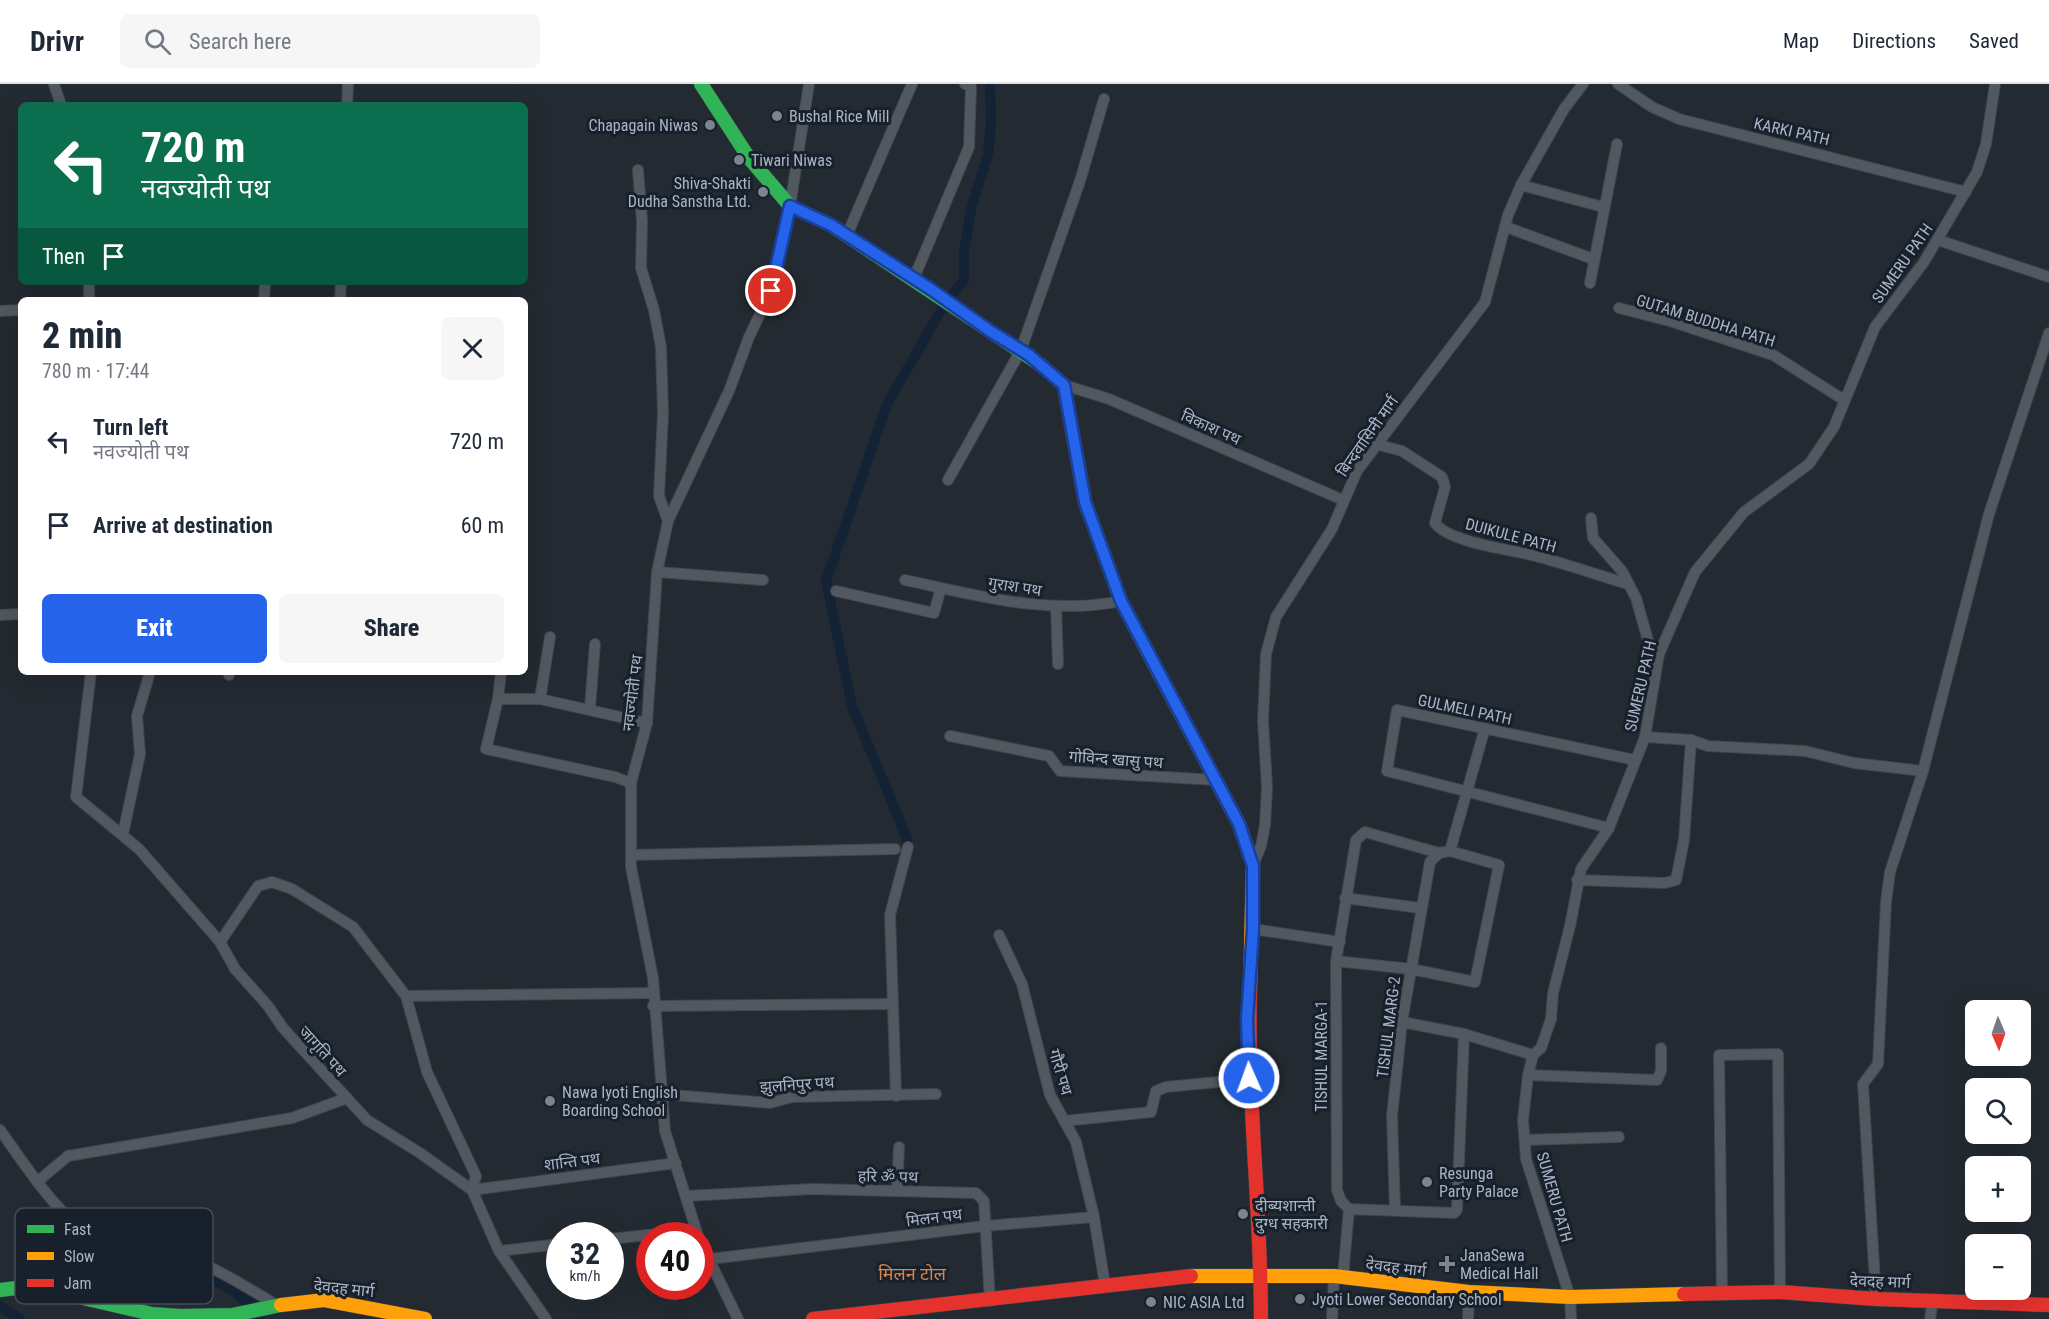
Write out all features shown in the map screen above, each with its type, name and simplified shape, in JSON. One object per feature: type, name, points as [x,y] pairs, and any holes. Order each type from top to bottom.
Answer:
[{"type":"main road","points":[[701,84],[748,158],[790,206],[847,235],[914,278],[1021,350],[1064,385],[1085,502],[1121,601],[1239,824],[1253,866],[1253,929],[1247,1020],[1261,1274],[1261,1319]]},
{"type":"main road","name":"देवदह मार्ग","points":[[813,1319],[1191,1276],[1261,1274],[1338,1276],[1470,1292],[1570,1297],[1780,1292],[1876,1299],[1934,1299],[2049,1305]]},
{"type":"main road","name":"देवदह मार्ग","points":[[0,1290],[15,1287]]},
{"type":"main road","name":"देवदह मार्ग","points":[[93,1304],[121,1313],[180,1316],[245,1313],[300,1301],[324,1300],[425,1319]]},
{"type":"street","points":[[54,84],[60,102]]},
{"type":"street","points":[[346,102],[348,84]]},
{"type":"street","name":"नवज्योती पथ","points":[[693,1222],[665,1131],[652,978],[633,887],[631,783],[647,723],[657,572],[668,521],[725,400],[749,337],[769,297],[790,206],[809,84]]},
{"type":"street","points":[[847,235],[912,84]]},
{"type":"street","points":[[914,278],[969,147],[971,87],[965,84]]},
{"type":"street","name":"बिन्दवासिनी मार्ग","points":[[1253,866],[1261,846],[1266,809],[1263,720],[1270,634],[1284,602],[1309,569],[1332,529],[1357,471],[1379,445],[1441,357],[1485,302],[1508,215],[1521,185],[1564,109],[1583,84]]},
{"type":"street","name":"KARKI PATH","points":[[1618,84],[1652,107],[1679,119],[1817,152],[1966,192]]},
{"type":"street","name":"SUMERU PATH","points":[[1571,1319],[1570,1297],[1526,1159],[1523,1120],[1528,1075],[1533,1055],[1541,1048],[1551,1019],[1553,993],[1570,926],[1577,880],[1586,861],[1609,828],[1645,736],[1659,654],[1695,572],[1744,512],[1809,464],[1834,426],[1875,327],[1912,279],[1966,192],[1986,144],[1995,84]]},
{"type":"street","points":[[948,480],[1021,350],[1077,192],[1104,99]]},
{"type":"street","points":[[1590,282],[1617,144]]},
{"type":"street","points":[[638,170],[642,221],[641,268],[654,310],[661,347],[663,413],[659,496],[668,521]]},
{"type":"street","points":[[1521,185],[1603,207]]},
{"type":"street","points":[[1506,227],[1593,259]]},
{"type":"street","points":[[1938,240],[2049,277]]},
{"type":"street","name":"GUTAM BUDDHA PATH","points":[[1619,308],[1673,322],[1773,354],[1844,400]]},
{"type":"street","points":[[0,312],[18,310]]},
{"type":"street","points":[[1876,1299],[1863,1084],[1871,1077],[1878,1064],[1888,886],[1923,771],[1989,514],[2049,333]]},
{"type":"street","name":"विकाश पथ","points":[[1064,385],[1109,399],[1343,500]]},
{"type":"street","name":"DUIKULE PATH","points":[[1379,445],[1402,451],[1443,477],[1445,487],[1435,523],[1439,530],[1480,545],[1537,556],[1628,584]]},
{"type":"street","points":[[1591,518],[1593,538],[1608,552],[1622,571],[1636,598],[1649,644],[1659,654]]},
{"type":"street","points":[[657,572],[763,580]]},
{"type":"street","name":"गुराश पथ","points":[[905,580],[1022,604],[1056,606],[1121,601]]},
{"type":"street","points":[[836,591],[934,613],[941,588]]},
{"type":"street","points":[[1056,606],[1059,664]]},
{"type":"street","points":[[0,615],[18,614]]},
{"type":"street","points":[[540,699],[550,637]]},
{"type":"street","points":[[590,708],[595,644]]},
{"type":"street","name":"जागृति पथ","points":[[91,675],[76,797],[123,834],[220,942],[235,969],[268,1006],[283,1028],[367,1119],[420,1152],[472,1190],[500,1251],[546,1319]]},
{"type":"street","points":[[123,834],[140,754],[137,716],[149,675]]},
{"type":"street","points":[[501,675],[498,699],[486,749],[615,777],[631,783]]},
{"type":"street","points":[[498,699],[540,699],[590,708],[647,723]]},
{"type":"street","name":"GULMELI PATH","points":[[1609,828],[1387,771],[1397,710],[1635,760]]},
{"type":"street","name":"TISHUL MARG-2","points":[[1395,1209],[1392,1116],[1402,1022],[1420,908],[1430,862],[1444,852],[1485,728]]},
{"type":"street","name":"गोविन्द खासु पथ","points":[[950,736],[1049,756],[1060,771],[1217,780]]},
{"type":"street","points":[[1645,736],[1691,740],[1708,746],[1805,751],[1854,763],[1923,771]]},
{"type":"street","points":[[1577,880],[1665,882],[1676,880],[1684,840],[1691,740]]},
{"type":"street","name":"TISHUL MARGA-1","points":[[1349,1209],[1341,1201],[1337,1190],[1336,961],[1341,942],[1345,898],[1356,840],[1365,832],[1444,852]]},
{"type":"street","points":[[896,1096],[891,1004],[890,915],[908,847]]},
{"type":"street","points":[[631,855],[895,849]]},
{"type":"street","points":[[1336,961],[1411,969],[1475,982],[1499,865],[1444,852]]},
{"type":"street","points":[[220,942],[258,886],[272,882],[292,889],[353,927],[406,996],[427,1072],[476,1176],[472,1190]]},
{"type":"street","points":[[1345,898],[1420,908]]},
{"type":"street","points":[[1253,929],[1341,942]]},
{"type":"street","name":"गौरी पथ","points":[[999,935],[1022,984],[1050,1095],[1076,1142],[1094,1216]]},
{"type":"street","points":[[406,996],[652,993]]},
{"type":"street","points":[[653,1006],[891,1004]]},
{"type":"street","points":[[1402,1022],[1464,1034],[1533,1055]]},
{"type":"street","points":[[1332,1319],[1349,1209],[1454,1213],[1457,1210],[1464,1034]]},
{"type":"street","points":[[1528,1075],[1657,1080],[1661,1071],[1661,1048]]},
{"type":"street","points":[[1722,1292],[1719,1055],[1778,1054],[1780,1292]]},
{"type":"street","points":[[1064,1121],[1151,1112],[1156,1091],[1166,1087],[1249,1078]]},
{"type":"street","name":"झुलनिपुर पथ","points":[[661,1094],[770,1103],[792,1097],[936,1094]]},
{"type":"street","points":[[37,1182],[68,1156],[292,1118],[347,1098]]},
{"type":"street","points":[[0,1130],[37,1182],[61,1208]]},
{"type":"street","points":[[1526,1140],[1619,1137]]},
{"type":"street","points":[[897,1191],[899,1147]]},
{"type":"street","name":"शान्ति पथ","points":[[472,1190],[676,1163]]},
{"type":"street","name":"हरि ॐ पथ","points":[[687,1196],[812,1189],[976,1193],[984,1201],[990,1300]]},
{"type":"street","points":[[1094,1216],[1105,1285]]},
{"type":"street","name":"मिलन पथ","points":[[714,1259],[985,1226],[1094,1216]]},
{"type":"street","points":[[500,1251],[546,1246]]},
{"type":"street","points":[[714,1268],[738,1319]]},
{"type":"street","points":[[213,1270],[278,1307]]},
{"type":"street","points":[[1468,1319],[1470,1292]]},
{"type":"street","points":[[1930,1319],[1934,1299]]},
{"type":"waterway","points":[[908,847],[906,836],[852,706],[826,581],[887,404],[947,300],[964,281],[964,251],[972,205],[988,155],[991,125],[990,84]]},
{"type":"waterway","points":[[213,1275],[247,1298],[252,1305],[256,1319]]},
{"type":"waterway","points":[[0,1306],[20,1319]]},
{"type":"traffic: fast","points":[[701,84],[749,158],[790,206],[831,225],[1041,365]]},
{"type":"traffic: fast","points":[[0,1290],[15,1288]]},
{"type":"traffic: fast","points":[[109,1304],[152,1314],[180,1316],[232,1315],[281,1305]]},
{"type":"traffic: slow","points":[[1143,643],[1239,824],[1253,865],[1250,990]]},
{"type":"traffic: slow","points":[[1191,1276],[1334,1276],[1469,1292],[1570,1297],[1684,1294]]},
{"type":"traffic: slow","points":[[281,1305],[324,1300],[425,1319]]},
{"type":"traffic: jam","points":[[1041,365],[1064,385],[1085,502],[1121,601],[1143,643]]},
{"type":"traffic: jam","points":[[1250,990],[1250,1072],[1261,1319]]},
{"type":"traffic: jam","points":[[813,1319],[1191,1276]]},
{"type":"traffic: jam","points":[[1684,1294],[1780,1292],[1876,1299],[2049,1305]]},
{"type":"place","name":"Bushal Rice Mill","points":[[777,116]]},
{"type":"place","name":"Chapagain Niwas","points":[[710,125]]},
{"type":"place","name":"Tiwari Niwas","points":[[739,160]]},
{"type":"place","name":"Shiva-Shakti Dudha Sanstha Ltd.","points":[[763,192]]},
{"type":"place","name":"Nawa Iyoti English Boarding School","points":[[550,1101]]},
{"type":"place","name":"Resunga Party Palace","points":[[1427,1182]]},
{"type":"place","name":"दीब्यशान्ती दुग्ध सहकारी","points":[[1243,1214]]},
{"type":"place","name":"JanaSewa Medical Hall","points":[[1447,1264]]},
{"type":"place","name":"Jyoti Lower Secondary School","points":[[1300,1299]]},
{"type":"place","name":"NIC ASIA Ltd","points":[[1151,1302]]},
{"type":"district","name":"मिलन टोल","points":[[912,1274]]},
{"type":"route","points":[[771,291],[790,206],[831,225],[932,290],[1029,355],[1064,385],[1085,502],[1121,601],[1239,824],[1253,866],[1253,929],[1247,1020],[1249,1078]]}]
